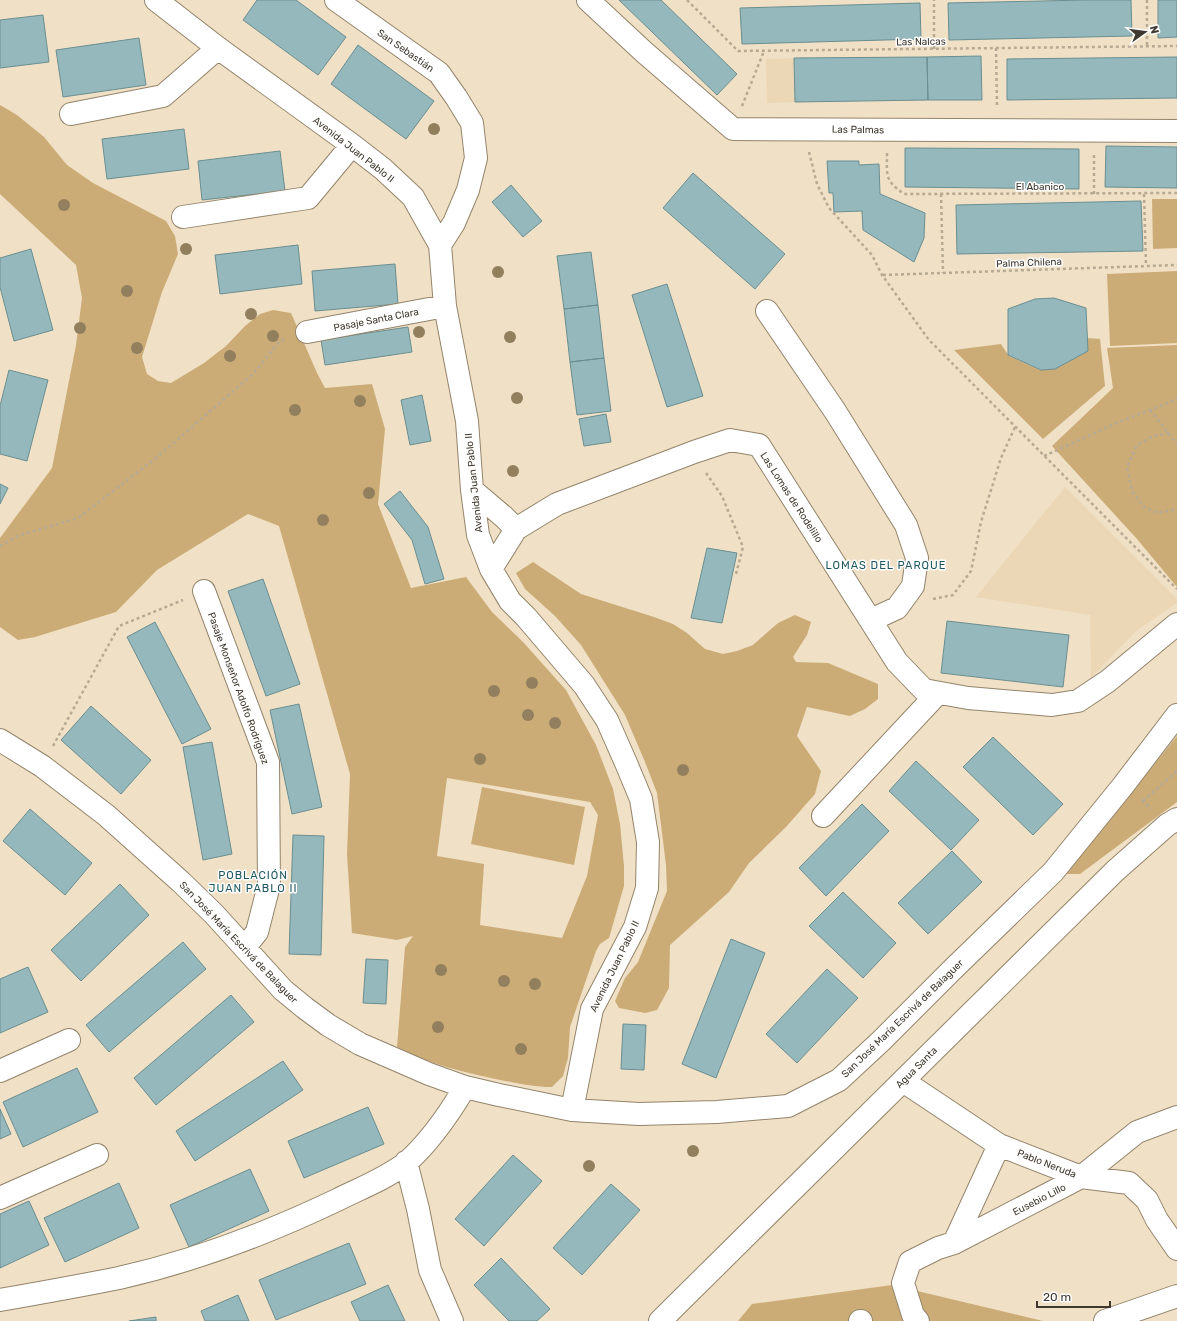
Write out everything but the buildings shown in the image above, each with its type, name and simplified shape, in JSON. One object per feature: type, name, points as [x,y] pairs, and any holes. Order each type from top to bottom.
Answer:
[{"type":"street","name":"Avenida Juan Pablo II","points":[[156,0],[218,48],[383,169],[413,197],[440,245],[445,306],[467,421],[472,490],[478,535],[491,569],[510,600],[584,685],[607,720],[640,800],[648,842],[647,888],[635,927],[592,1009],[572,1110]]},
{"type":"street","name":"San Sebastián","points":[[336,0],[438,73],[456,97],[472,123],[476,158],[468,190],[454,223],[440,245]]},
{"type":"street","points":[[588,0],[649,57],[733,129]]},
{"type":"street","points":[[71,114],[163,96],[218,48]]},
{"type":"street","name":"Las Palmas","points":[[733,129],[1177,131]]},
{"type":"street","points":[[183,217],[308,198],[352,145]]},
{"type":"street","name":"Pasaje Santa Clara","points":[[307,332],[445,306]]},
{"type":"street","points":[[767,311],[835,411],[906,525],[917,558],[913,586],[897,608],[870,620]]},
{"type":"street","name":"Las Lomas de Rodelillo","points":[[491,569],[516,529],[557,504],[694,452],[730,440],[759,445],[897,662],[924,690],[968,698],[1052,705],[1078,701],[1108,681],[1177,624]]},
{"type":"street","points":[[472,490],[504,516],[516,529]]},
{"type":"street","name":"Pasaje Monseñor Adolfo Rodríguez","points":[[204,591],[268,762],[269,885],[256,932],[245,948]]},
{"type":"street","points":[[823,816],[938,693]]},
{"type":"street","name":"San José María Escrivá de Balaguer","points":[[0,740],[42,766],[106,815],[181,882],[245,948],[283,990],[328,1025],[360,1044],[429,1074],[465,1087],[572,1110],[639,1114],[717,1112],[788,1106],[839,1080],[1054,872],[1177,716]]},
{"type":"street","name":"Agua Santa","points":[[660,1321],[1115,871],[1172,822]]},
{"type":"street","points":[[0,1071],[69,1040]]},
{"type":"street","name":"Pablo Neruda","points":[[904,1081],[998,1145],[1081,1177],[1129,1183],[1146,1200],[1157,1220],[1177,1249]]},
{"type":"street","points":[[0,1300],[120,1277],[203,1254],[256,1235],[307,1214],[375,1182],[392,1173],[406,1162],[432,1135],[465,1087]]},
{"type":"street","name":"Eusebio Lillo","points":[[918,1321],[913,1315],[903,1283],[910,1262],[938,1248],[954,1243],[1081,1177],[1137,1132],[1177,1117]]},
{"type":"street","points":[[954,1243],[998,1145]]},
{"type":"street","points":[[0,1198],[98,1155]]},
{"type":"street","points":[[406,1162],[418,1209],[430,1270],[452,1321]]},
{"type":"street","points":[[1105,1321],[1177,1296]]},
{"type":"path","name":"Las Nalcas","points":[[687,0],[738,51],[1177,46]]},
{"type":"path","points":[[934,0],[934,49]]},
{"type":"path","points":[[1146,0],[1147,46]]},
{"type":"path","points":[[996,48],[997,130]]},
{"type":"path","points":[[733,129],[764,51]]},
{"type":"path","points":[[803,129],[817,184],[829,208],[872,255],[882,274],[929,340],[1177,589]]},
{"type":"path","name":"El Abanico","points":[[887,130],[887,175],[892,186],[904,194],[1177,193]]},
{"type":"path","points":[[1094,130],[1094,194]]},
{"type":"path","points":[[941,194],[943,273]]},
{"type":"path","points":[[1144,194],[1146,266]]},
{"type":"path","name":"Palma Chilena","points":[[882,274],[1177,265]]},
{"type":"path","points":[[0,546],[17,536],[78,518],[156,458],[253,374],[280,342],[307,332]]},
{"type":"path","points":[[1044,456],[1177,398]]},
{"type":"path","points":[[1150,410],[1177,444]]},
{"type":"path","points":[[905,598],[927,601],[953,594],[971,571],[981,522],[1001,458],[1015,427]]},
{"type":"path","points":[[1169,434],[1153,436],[1137,445],[1127,467],[1132,491],[1144,507],[1158,513],[1177,509]]},
{"type":"path","points":[[694,452],[722,496],[743,547],[736,574]]},
{"type":"path","points":[[42,766],[119,626],[204,591]]},
{"type":"path","points":[[1143,801],[1177,771]]},
{"type":"path","points":[[1122,787],[1172,822]]},
{"type":"shaded area","points":[[794,58],[795,102],[767,103],[766,59]]},
{"type":"shaded area","points":[[0,105],[17,115],[44,137],[67,165],[93,183],[166,221],[175,236],[178,254],[162,292],[142,357],[147,374],[158,381],[171,383],[204,363],[226,346],[245,326],[260,314],[273,310],[291,313],[325,388],[372,384],[385,429],[378,504],[411,588],[466,577],[492,612],[523,642],[566,690],[596,745],[613,789],[620,824],[624,866],[624,886],[609,938],[600,944],[596,951],[570,1027],[568,1058],[563,1076],[552,1087],[519,1084],[460,1071],[422,1059],[397,1047],[405,947],[413,936],[397,940],[352,933],[347,854],[350,774],[279,526],[248,514],[157,570],[116,612],[35,637],[18,640],[0,627],[0,538],[52,468],[76,345],[82,298],[76,265],[0,194]],"holes":[[[447,778],[590,802],[598,815],[587,876],[562,938],[480,925],[484,864],[437,856]]]},
{"type":"shaded area","points":[[1152,199],[1177,199],[1177,248],[1153,249]]},
{"type":"shaded area","points":[[1177,271],[1177,343],[1110,346],[1107,274]]},
{"type":"shaded area","points":[[1087,338],[1100,339],[1105,386],[1043,439],[954,350],[1001,344],[1009,356],[1040,370],[1055,369],[1087,351]]},
{"type":"shaded area","points":[[1177,345],[1177,587],[1137,539],[1052,446],[1113,388],[1107,348]]},
{"type":"shaded area","points":[[1065,487],[1177,599],[1177,603],[1136,631],[1091,678],[1090,615],[976,597]]},
{"type":"shaded area","points":[[533,562],[581,594],[673,624],[687,633],[705,649],[723,654],[753,645],[778,623],[795,615],[811,622],[807,635],[793,657],[796,662],[828,663],[878,684],[878,699],[865,709],[850,716],[807,707],[797,736],[821,771],[815,794],[786,827],[749,863],[729,892],[670,945],[669,988],[657,1010],[645,1013],[619,1008],[615,1001],[625,978],[638,962],[667,891],[666,865],[657,793],[625,715],[581,645],[555,616],[525,589],[516,573]]},
{"type":"shaded area","points":[[1177,736],[1177,802],[1080,874],[1066,874]]},
{"type":"shaded area","points":[[482,787],[585,807],[574,865],[471,844]]},
{"type":"shaded area","points":[[892,1285],[1043,1321],[738,1321],[752,1304]]},
{"type":"district","name":"LOMAS DEL PARQUE","points":[[886,565]]},
{"type":"district","name":"POBLACIÓN JUAN PABLO II","points":[[253,881]]}]
